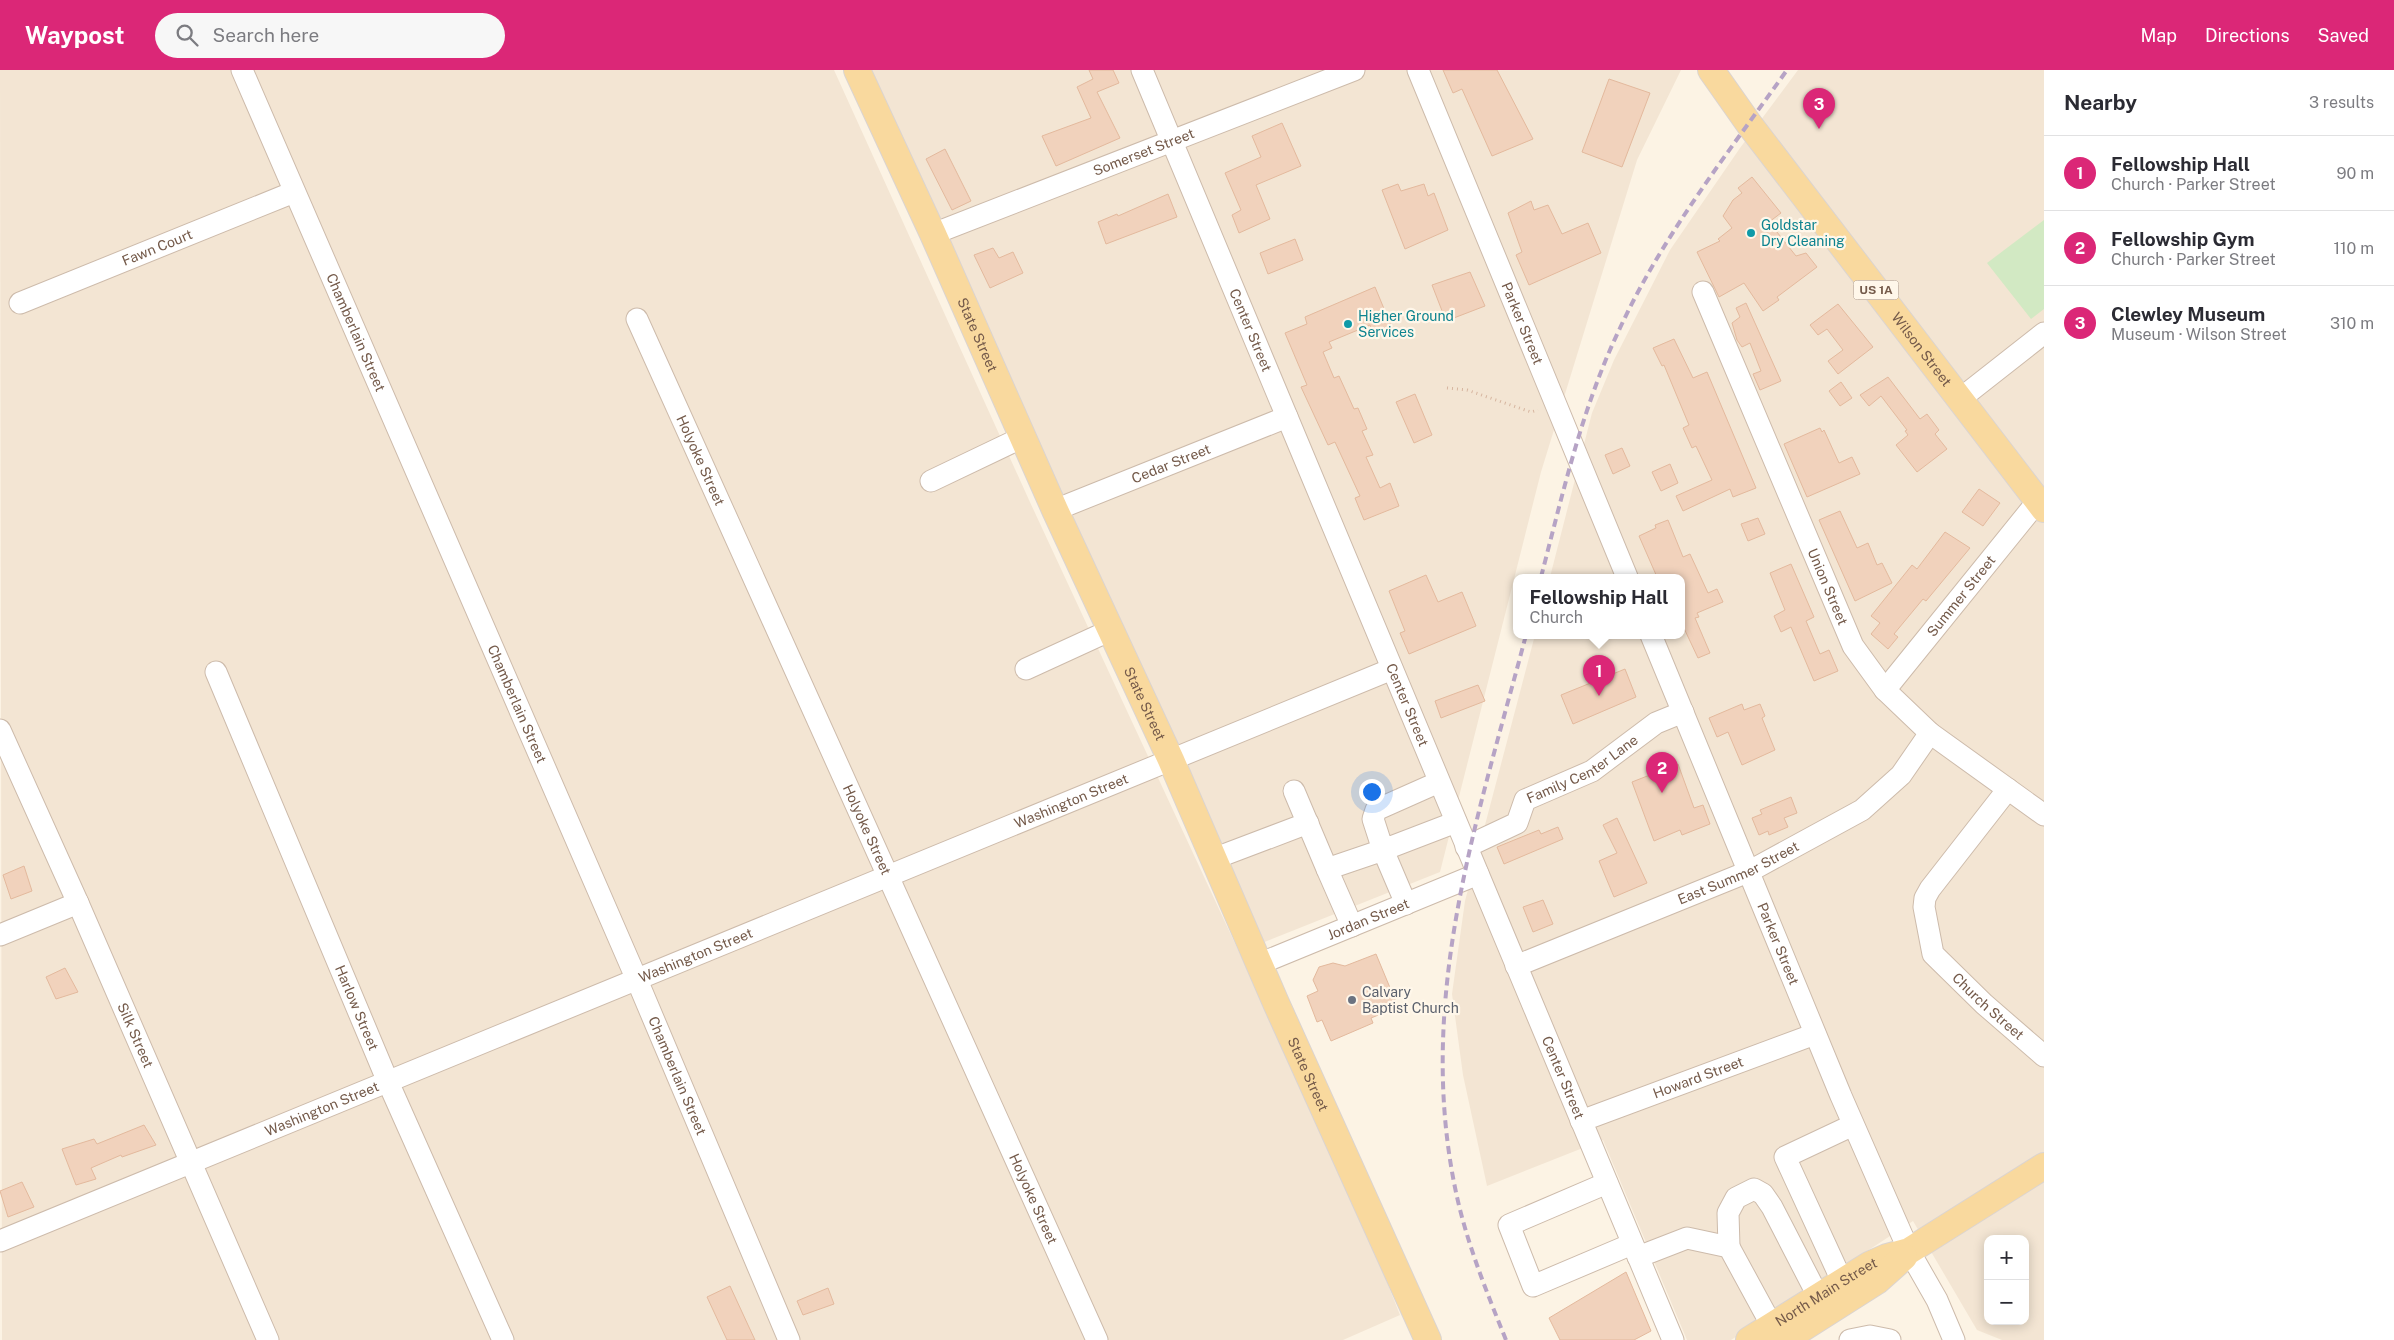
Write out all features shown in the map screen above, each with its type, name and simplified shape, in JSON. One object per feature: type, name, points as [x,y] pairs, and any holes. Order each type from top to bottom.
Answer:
[{"type":"main road","name":"State Street","points":[[857,70],[933,234],[1055,510],[1171,760],[1259,964],[1428,1340]]},
{"type":"main road","name":"Wilson Street","points":[[1711,70],[1749,124],[2040,505]]},
{"type":"main road","name":"North Main Street","points":[[1762,1337],[1842,1281],[1877,1261],[1909,1251],[2044,1166]]},
{"type":"main road","name":"North Main Street","points":[[1762,1337],[1878,1281],[1893,1269],[1909,1251]]},
{"type":"street","name":"Chamberlain Street","points":[[242,70],[637,980],[790,1340]]},
{"type":"street","name":"Center Street","points":[[1142,70],[1672,1340]]},
{"type":"street","name":"Somerset Street","points":[[933,234],[1354,70]]},
{"type":"street","name":"Parker Street","points":[[1418,70],[1626,574]]},
{"type":"street","name":"Fawn Court","points":[[20,303],[294,192]]},
{"type":"street","name":"Union Street","points":[[1702,292],[1853,646],[1884,690],[1930,733],[2044,815]]},
{"type":"street","name":"Holyoke Street","points":[[638,319],[1097,1340]]},
{"type":"street","points":[[1960,399],[2044,333]]},
{"type":"street","name":"Cedar Street","points":[[1055,510],[1287,417]]},
{"type":"street","points":[[931,480],[1023,437]]},
{"type":"street","name":"Summer Street","points":[[1884,690],[2040,505]]},
{"type":"street","points":[[1026,669],[1111,630]]},
{"type":"street","name":"Parker Street","points":[[1653,639],[1750,871],[1853,1125],[1909,1251],[1938,1300],[1954,1340]]},
{"type":"street","name":"Washington Street","points":[[0,1241],[1392,669]]},
{"type":"street","name":"Harlow Street","points":[[216,672],[388,1082],[503,1340]]},
{"type":"street","name":"Family Center Lane","points":[[1466,846],[1517,823],[1525,800],[1592,771],[1656,723],[1683,712]]},
{"type":"street","name":"Silk Street","points":[[0,730],[78,903],[268,1340]]},
{"type":"street","name":"East Summer Street","points":[[1516,966],[1750,871],[1862,810],[1901,775],[1930,733]]},
{"type":"street","points":[[1406,904],[1383,850],[1373,819],[1376,810],[1439,782]]},
{"type":"street","name":"Church Street","points":[[2008,789],[1925,898],[1924,906],[1933,954],[1984,1004],[2044,1056]]},
{"type":"street","points":[[1294,791],[1352,926]]},
{"type":"street","points":[[1328,869],[1456,822]]},
{"type":"street","points":[[1214,859],[1308,823]]},
{"type":"street","name":"Jordan Street","points":[[1259,964],[1478,874]]},
{"type":"street","points":[[0,936],[78,903]]},
{"type":"street","name":"Howard Street","points":[[1581,1121],[1815,1034]]},
{"type":"street","points":[[1842,1281],[1784,1157],[1853,1125]]},
{"type":"street","points":[[1607,1183],[1508,1225],[1533,1286],[1635,1250],[1688,1238],[1729,1247]]},
{"type":"street","points":[[1762,1337],[1729,1247],[1728,1213],[1736,1198],[1754,1189],[1763,1194],[1772,1207],[1818,1296]]},
{"type":"street","points":[[1850,1340],[1870,1336],[1890,1340]]},
{"type":"path","points":[[1447,388],[1468,390],[1531,412],[1555,404]]},
{"type":"shaded area","points":[[0,70],[834,70],[1029,500],[1356,1204],[1400,1315],[1343,1340],[2,1340]]},
{"type":"shaded area","points":[[871,70],[1681,70],[1637,160],[1541,472],[1515,574],[1513,574],[1513,583],[1440,872],[1262,943]]},
{"type":"shaded area","points":[[1798,70],[2044,70],[2044,1340],[2002,1340],[1977,1330],[1913,1221],[1731,1340],[1687,1340],[1603,1140],[1487,1186],[1463,1075],[1452,994],[1465,901],[1534,639],[1685,639],[1685,574],[1551,574],[1592,413],[1614,360],[1670,250],[1740,148]]},
{"type":"green space","points":[[2044,220],[2044,309],[2031,319],[1987,263]]},
{"type":"building","points":[[1089,70],[1113,70],[1119,83],[1097,92],[1120,138],[1056,166],[1042,136],[1091,118],[1077,87],[1093,79]]},
{"type":"building","points":[[1443,70],[1497,70],[1533,139],[1492,156],[1462,89],[1453,93]]},
{"type":"building","points":[[1609,79],[1650,93],[1622,167],[1582,152]]},
{"type":"building","points":[[1282,123],[1301,166],[1256,185],[1270,219],[1239,233],[1232,215],[1241,210],[1225,173],[1261,157],[1252,136]]},
{"type":"building","points":[[945,149],[971,201],[952,210],[926,159]]},
{"type":"building","points":[[1752,177],[1781,213],[1769,222],[1796,256],[1806,253],[1817,267],[1777,297],[1779,300],[1763,311],[1744,283],[1719,297],[1697,252],[1720,241],[1718,239],[1732,228],[1723,216],[1733,200],[1742,193],[1738,188]]},
{"type":"building","points":[[1398,184],[1401,191],[1424,184],[1428,196],[1434,193],[1448,230],[1405,249],[1382,190]]},
{"type":"building","points":[[1168,194],[1177,217],[1106,244],[1098,222],[1117,214],[1118,216]]},
{"type":"building","points":[[1531,201],[1534,210],[1548,205],[1562,234],[1588,223],[1601,253],[1529,285],[1516,255],[1522,252],[1508,213]]},
{"type":"building","points":[[1295,239],[1303,260],[1268,274],[1260,253]]},
{"type":"building","points":[[993,248],[999,258],[1013,252],[1023,273],[990,288],[974,255]]},
{"type":"building","points":[[1470,272],[1485,306],[1446,321],[1432,285]]},
{"type":"building","points":[[1375,287],[1392,328],[1374,335],[1370,325],[1329,342],[1332,348],[1323,352],[1334,378],[1339,376],[1354,409],[1358,408],[1367,429],[1362,431],[1373,455],[1366,457],[1380,488],[1390,483],[1399,506],[1364,520],[1355,498],[1360,496],[1335,442],[1328,445],[1301,387],[1307,385],[1285,333],[1307,324],[1305,317]]},
{"type":"building","points":[[1746,303],[1781,381],[1760,390],[1753,374],[1761,371],[1750,343],[1742,347],[1737,340],[1732,323],[1740,317],[1736,308]]},
{"type":"building","points":[[1838,304],[1873,347],[1838,374],[1828,361],[1843,350],[1827,329],[1818,335],[1810,325]]},
{"type":"building","points":[[1674,339],[1693,378],[1707,372],[1756,488],[1733,497],[1730,489],[1683,511],[1676,496],[1712,480],[1696,446],[1692,448],[1683,428],[1689,425],[1664,365],[1662,366],[1653,348]]},
{"type":"building","points":[[1888,377],[1920,419],[1927,414],[1939,430],[1935,434],[1947,449],[1917,472],[1896,445],[1908,435],[1905,431],[1907,430],[1881,396],[1869,406],[1860,395]]},
{"type":"building","points":[[1841,382],[1852,398],[1840,406],[1829,391]]},
{"type":"building","points":[[1415,394],[1432,435],[1414,443],[1396,402]]},
{"type":"building","points":[[1820,428],[1822,432],[1824,430],[1839,463],[1852,457],[1860,474],[1807,497],[1784,444]]},
{"type":"building","points":[[1622,448],[1630,466],[1613,474],[1605,455]]},
{"type":"building","points":[[1670,464],[1678,483],[1661,491],[1652,472]]},
{"type":"building","points":[[1979,489],[2000,503],[1983,526],[1962,512]]},
{"type":"building","points":[[1840,511],[1857,548],[1868,543],[1877,565],[1882,563],[1892,583],[1855,601],[1819,520]]},
{"type":"building","points":[[1758,518],[1765,534],[1748,541],[1741,524]]},
{"type":"building","points":[[1668,520],[1683,557],[1690,554],[1708,593],[1717,589],[1723,602],[1697,613],[1699,617],[1695,618],[1710,653],[1698,658],[1685,630],[1685,574],[1656,574],[1639,536],[1656,528],[1655,525]]},
{"type":"building","points":[[1945,532],[1970,548],[1926,601],[1923,599],[1894,634],[1898,637],[1888,649],[1871,634],[1880,623],[1871,616],[1912,565],[1917,569]]},
{"type":"building","points":[[1791,564],[1814,617],[1806,621],[1820,654],[1829,650],[1838,671],[1814,681],[1791,627],[1781,632],[1774,616],[1785,610],[1770,573]]},
{"type":"building","points":[[1426,575],[1438,602],[1462,592],[1476,626],[1409,654],[1400,633],[1405,631],[1389,591]]},
{"type":"building","points":[[1625,669],[1636,697],[1573,724],[1561,695]]},
{"type":"building","points":[[1478,685],[1485,701],[1441,718],[1435,701]]},
{"type":"building","points":[[1742,704],[1744,710],[1760,704],[1765,716],[1762,718],[1775,750],[1742,765],[1728,732],[1717,737],[1709,718]]},
{"type":"building","points":[[1678,764],[1694,808],[1703,805],[1710,824],[1682,835],[1680,830],[1654,841],[1632,782]]},
{"type":"building","points":[[1791,797],[1797,813],[1784,818],[1788,827],[1769,835],[1768,831],[1759,835],[1752,818],[1762,814],[1760,810]]},
{"type":"building","points":[[1617,818],[1647,883],[1614,897],[1599,861],[1617,853],[1603,825]]},
{"type":"building","points":[[1558,827],[1563,839],[1504,864],[1497,847],[1539,830],[1541,834]]},
{"type":"building","points":[[24,866],[32,891],[11,899],[3,875]]},
{"type":"building","points":[[1543,900],[1553,924],[1533,932],[1523,907]]},
{"type":"building","name":"Calvary Baptist Church","points":[[1376,954],[1398,1007],[1371,1018],[1373,1023],[1331,1041],[1322,1020],[1317,1022],[1307,996],[1318,991],[1313,980],[1319,967],[1333,963],[1345,966]]},
{"type":"building","points":[[65,968],[78,992],[56,999],[46,977]]},
{"type":"building","points":[[144,1125],[156,1145],[122,1157],[121,1155],[91,1168],[96,1179],[76,1185],[62,1149],[94,1139],[97,1144]]},
{"type":"building","points":[[22,1182],[34,1207],[8,1217],[0,1191]]},
{"type":"building","points":[[1626,1272],[1651,1331],[1634,1340],[1560,1340],[1549,1318]]},
{"type":"building","points":[[730,1286],[755,1340],[727,1340],[707,1297]]},
{"type":"building","points":[[828,1288],[834,1304],[803,1315],[797,1301]]},
{"type":"railway","points":[[1542,574],[1584,419],[1620,328],[1637,294],[1676,227],[1787,70]]},
{"type":"railway","points":[[1506,1340],[1472,1251],[1457,1197],[1446,1124],[1443,1053],[1447,983],[1457,913],[1471,843],[1488,774],[1525,639]]},
{"type":"place","name":"Clewley Museum","points":[[1819,129]]},
{"type":"place","name":"Goldstar Dry Cleaning","points":[[1751,233]]},
{"type":"place","name":"Higher Ground Services","points":[[1348,324]]},
{"type":"place","name":"Fellowship Hall","points":[[1599,696]]},
{"type":"place","name":"Fellowship Gym","points":[[1662,793]]},
{"type":"place","name":"Calvary Baptist Church","points":[[1352,1000]]}]
